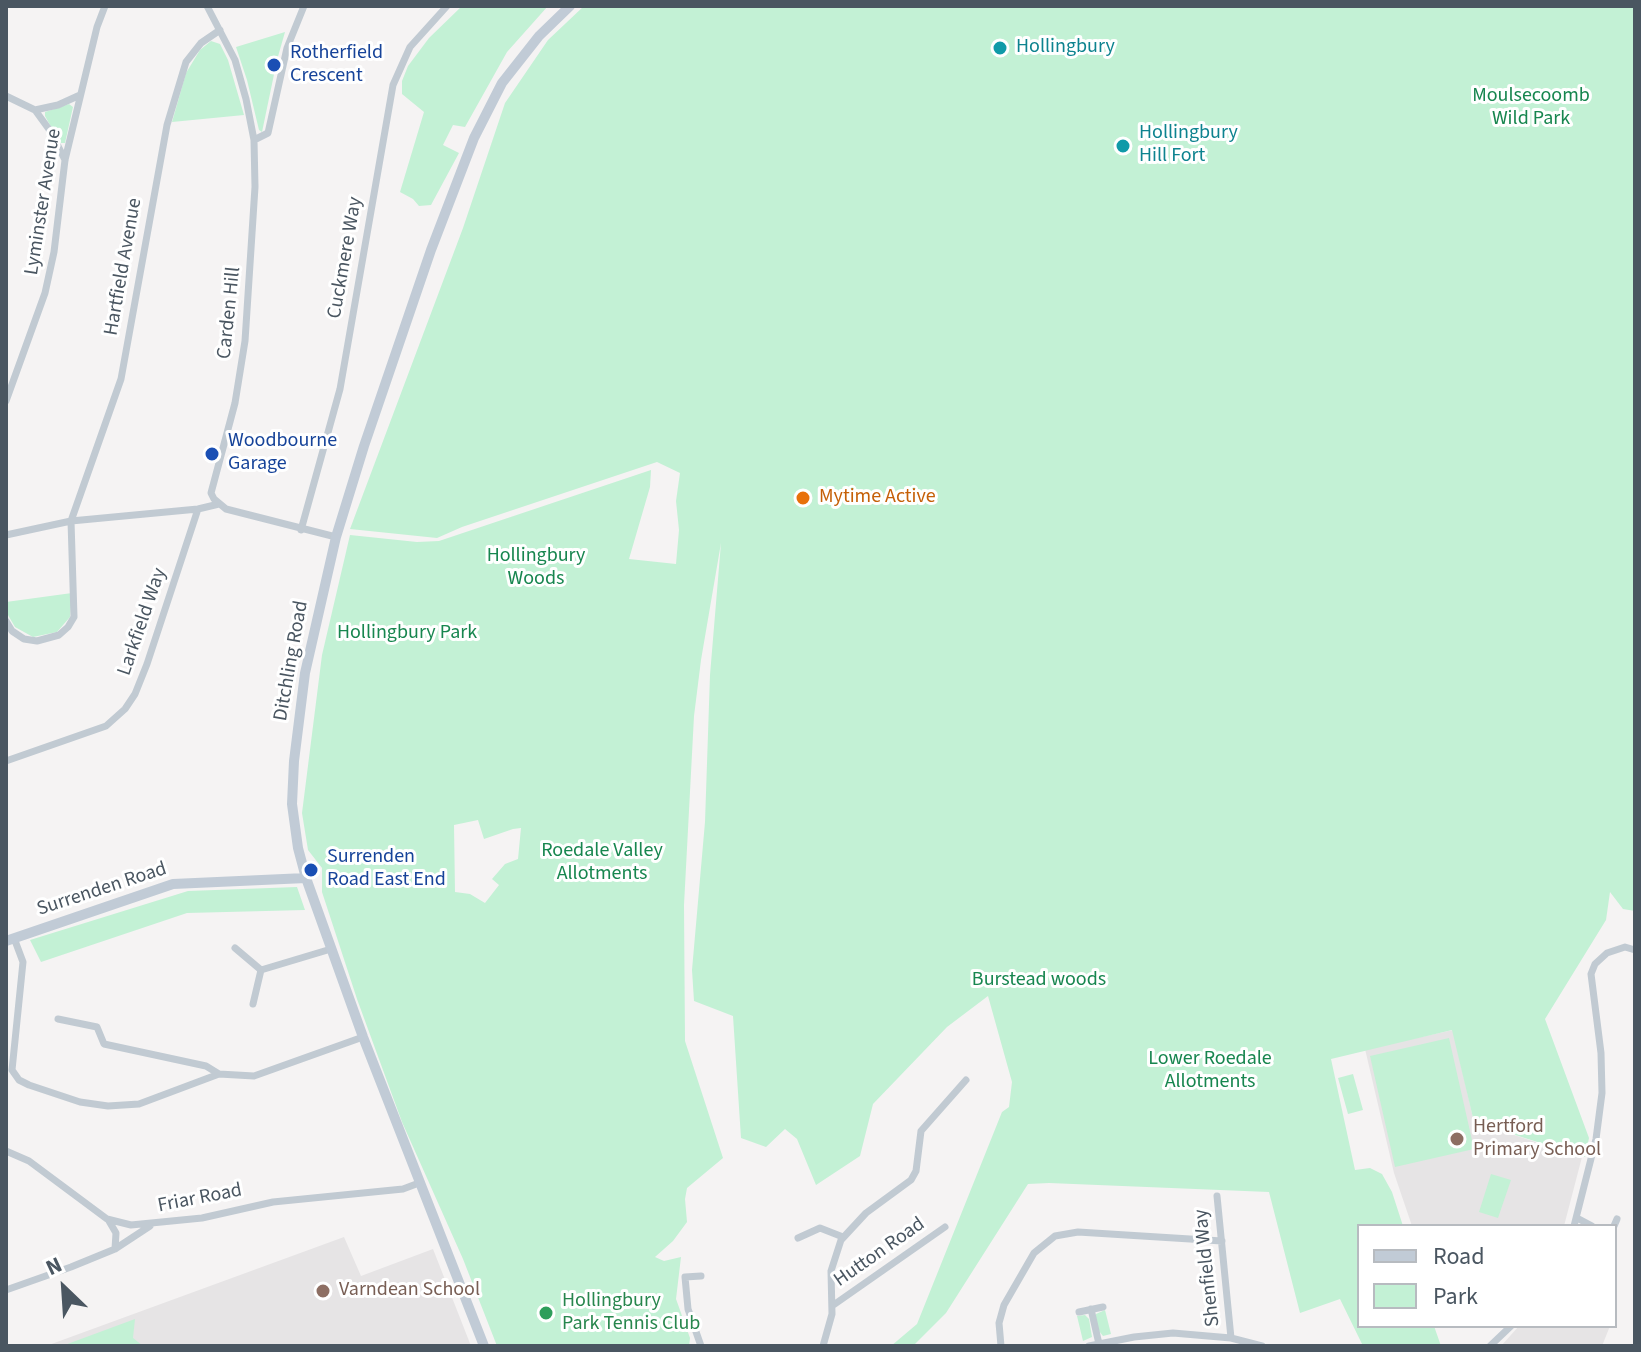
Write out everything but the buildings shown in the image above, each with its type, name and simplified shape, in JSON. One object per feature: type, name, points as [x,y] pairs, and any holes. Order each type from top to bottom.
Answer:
[{"type":"street","name":"Lyminster Avenue","points":[[6,401],[45,293],[54,252],[65,160],[105,6]]},
{"type":"street","name":"Carden Hill","points":[[207,6],[241,79],[254,140],[254,234],[247,319],[235,403],[211,488],[212,496],[219,504]]},
{"type":"street","points":[[254,140],[268,133],[287,48],[304,6]]},
{"type":"street","name":"Cuckmere Way","points":[[301,530],[340,389],[393,85],[410,47],[447,6]]},
{"type":"street","name":"Ditchling Road","points":[[484,1346],[363,1037],[306,878],[292,804],[294,761],[305,673],[336,537],[431,250],[474,138],[502,83],[539,36],[570,6]]},
{"type":"street","name":"Hartfield Avenue","points":[[71,521],[121,379],[152,197],[181,74],[201,43],[220,30]]},
{"type":"street","points":[[35,110],[58,105],[80,95]]},
{"type":"street","points":[[6,96],[35,110],[51,132],[65,160]]},
{"type":"street","points":[[6,535],[71,521],[198,509],[219,504],[226,509],[336,537]]},
{"type":"street","name":"Larkfield Way","points":[[6,761],[106,726],[125,709],[143,674],[198,509]]},
{"type":"street","points":[[6,621],[12,631],[24,639],[37,641],[59,635],[68,627],[74,617],[75,604],[71,521]]},
{"type":"street","name":"Surrenden Road","points":[[10,940],[173,884],[306,878]]},
{"type":"street","points":[[10,940],[23,962],[12,1070],[19,1080],[29,1085],[80,1102],[108,1106],[139,1104],[219,1074],[254,1076],[363,1037]]},
{"type":"street","points":[[1575,1222],[1596,1139],[1602,1093],[1601,1053],[1591,974],[1595,964],[1607,953],[1625,947],[1635,950]]},
{"type":"street","points":[[235,948],[261,970]]},
{"type":"street","points":[[261,970],[331,949]]},
{"type":"street","points":[[253,1004],[261,970]]},
{"type":"street","points":[[58,1019],[97,1027],[104,1044],[206,1066],[219,1074]]},
{"type":"street","points":[[823,1346],[832,1306],[831,1271],[836,1248],[866,1213],[911,1180],[916,1171],[921,1131],[966,1080]]},
{"type":"street","name":"Friar Road","points":[[6,1151],[29,1161],[107,1219],[131,1225],[202,1218],[273,1202],[403,1189],[419,1183]]},
{"type":"street","name":"Shenfield Way","points":[[1217,1196],[1231,1338]]},
{"type":"street","points":[[107,1219],[116,1233],[115,1249]]},
{"type":"street","points":[[6,1290],[115,1249],[152,1225]]},
{"type":"street","name":"Hutton Road","points":[[832,1306],[945,1227]]},
{"type":"street","points":[[798,1238],[818,1228],[843,1237]]},
{"type":"street","points":[[1001,1346],[998,1328],[1004,1305],[1034,1253],[1055,1236],[1078,1232],[1222,1241]]},
{"type":"street","points":[[701,1276],[685,1277],[688,1309],[701,1346]]},
{"type":"street","points":[[1079,1312],[1103,1307]]},
{"type":"street","points":[[1091,1309],[1099,1344]]},
{"type":"street","points":[[1490,1346],[1505,1328]]},
{"type":"street","points":[[1089,1346],[1173,1333],[1231,1338],[1262,1346]]},
{"type":"shaded area","name":"Hertford Primary School","points":[[1453,1030],[1474,1122],[1582,1157],[1565,1224],[1411,1224],[1394,1173],[1365,1049]]},
{"type":"shaded area","name":"Varndean School","points":[[344,1237],[361,1276],[433,1249],[471,1346],[46,1346]]},
{"type":"shaded area","points":[[1517,1328],[1609,1328],[1602,1346],[1501,1346]]},
{"type":"green space","points":[[462,6],[548,6],[507,52],[465,127],[453,125],[443,145],[459,153],[431,205],[419,206],[400,192],[424,112],[402,94],[402,81],[408,66],[429,38]]},
{"type":"green space","points":[[584,6],[1635,6],[1635,911],[1623,909],[1610,892],[1606,920],[1545,1019],[1589,1138],[1585,1157],[1474,1122],[1452,1030],[1331,1059],[1355,1170],[1370,1168],[1382,1174],[1392,1192],[1402,1224],[1357,1224],[1357,1328],[1435,1328],[1441,1346],[1363,1346],[1340,1299],[1300,1313],[1269,1192],[1049,1183],[1028,1184],[946,1313],[913,1346],[891,1346],[917,1324],[1002,1112],[1009,1107],[1012,1082],[988,996],[947,1027],[873,1104],[860,1156],[816,1185],[797,1139],[785,1129],[766,1147],[741,1138],[733,1016],[694,1001],[692,970],[705,822],[710,675],[721,543],[694,716],[684,905],[685,1041],[723,1158],[687,1188],[687,1222],[673,1241],[655,1257],[664,1261],[681,1257],[676,1299],[690,1338],[689,1346],[497,1346],[463,1259],[402,1122],[357,999],[322,892],[322,868],[308,850],[302,813],[322,655],[350,535],[417,542],[439,541],[651,470],[650,487],[629,559],[676,564],[679,530],[676,501],[680,473],[657,462],[437,538],[350,529],[463,228],[505,103],[548,40]],"holes":[[[478,820],[484,839],[521,828],[518,859],[505,864],[492,879],[499,885],[485,903],[470,894],[455,892],[454,825]]]},
{"type":"green space","points":[[285,32],[277,60],[262,132],[236,47]]},
{"type":"green space","points":[[211,41],[220,44],[228,60],[244,115],[172,122],[186,73],[200,50]]},
{"type":"green space","points":[[69,104],[73,107],[65,143],[60,143],[45,112]]},
{"type":"green space","points":[[72,593],[70,617],[57,632],[33,637],[15,627],[8,615],[6,602]]},
{"type":"green space","points":[[297,887],[305,910],[187,913],[41,962],[30,940],[188,891]]},
{"type":"green space","points":[[1449,1038],[1474,1149],[1395,1167],[1370,1056]]},
{"type":"green space","points":[[1353,1074],[1363,1110],[1348,1114],[1338,1078]]},
{"type":"green space","points":[[1491,1174],[1511,1180],[1498,1218],[1479,1212]]},
{"type":"green space","points":[[1105,1310],[1111,1334],[1103,1336],[1096,1314]]},
{"type":"green space","points":[[1085,1315],[1089,1319],[1092,1337],[1083,1341],[1077,1316]]},
{"type":"green space","points":[[135,1319],[133,1338],[143,1346],[62,1346]]},
{"type":"place","name":"Hollingbury","points":[[1000,48]]},
{"type":"place","name":"Rotherfield Crescent","points":[[274,65]]},
{"type":"place","name":"Hollingbury Hill Fort","points":[[1123,146]]},
{"type":"place","name":"Woodbourne Garage","points":[[212,454]]},
{"type":"place","name":"Mytime Active","points":[[803,498]]},
{"type":"place","name":"Surrenden Road East End","points":[[311,870]]},
{"type":"place","name":"Hertford Primary School","points":[[1457,1139]]},
{"type":"place","name":"Varndean School","points":[[323,1291]]},
{"type":"place","name":"Hollingbury Park Tennis Club","points":[[546,1313]]},
{"type":"park label","name":"Moulsecoomb Wild Park","points":[[1531,108]]},
{"type":"park label","name":"Hollingbury Woods","points":[[536,568]]},
{"type":"park label","name":"Hollingbury Park","points":[[407,634]]},
{"type":"park label","name":"Roedale Valley Allotments","points":[[602,864]]},
{"type":"park label","name":"Burstead woods","points":[[1039,981]]},
{"type":"park label","name":"Lower Roedale Allotments","points":[[1210,1072]]}]
